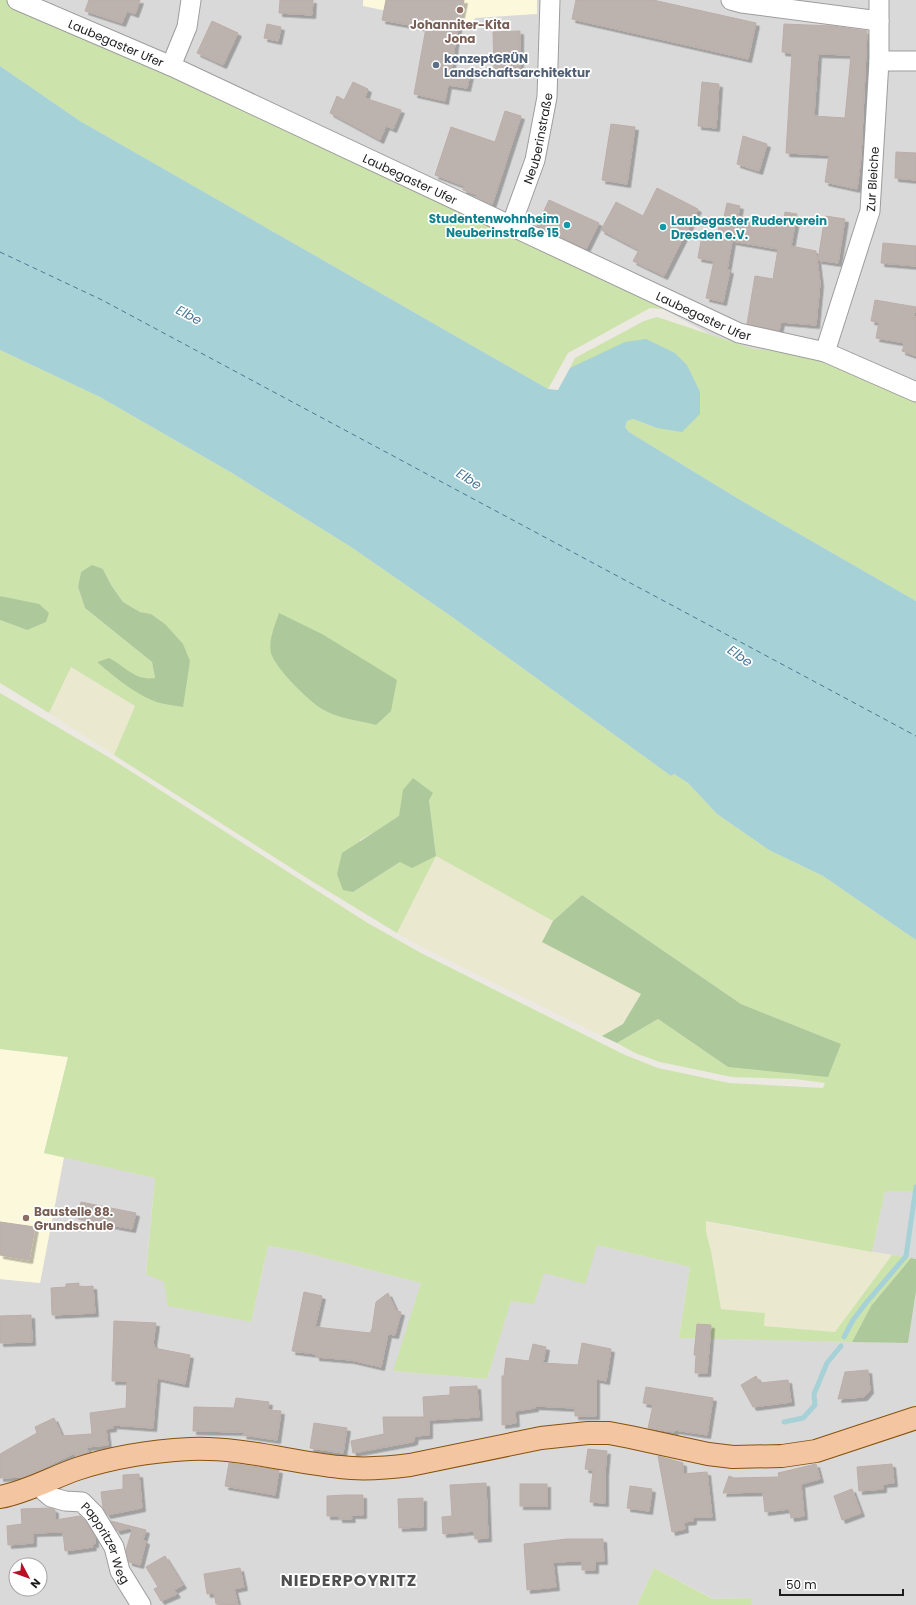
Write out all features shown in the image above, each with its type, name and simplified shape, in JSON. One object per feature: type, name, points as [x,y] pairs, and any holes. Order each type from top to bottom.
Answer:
[{"type":"main road","points":[[0,1497],[11,1495],[40,1485],[76,1469],[107,1460],[170,1450],[215,1449],[342,1468],[389,1468],[541,1438],[588,1433],[609,1433],[708,1454],[733,1457],[782,1456],[816,1452],[916,1418]]},
{"type":"street","name":"Laubegaster Ufer","points":[[18,0],[171,66],[739,333],[826,352],[916,392]]},
{"type":"street","name":"Neuberinstraße","points":[[511,226],[535,160],[546,97],[550,0]]},
{"type":"street","points":[[731,0],[742,3],[879,20]]},
{"type":"street","name":"Zur Bleiche","points":[[826,352],[870,211],[879,61],[879,0]]},
{"type":"street","points":[[171,66],[187,27],[191,1]]},
{"type":"street","points":[[879,61],[916,61]]},
{"type":"street","name":"Pappritzer Weg","points":[[40,1485],[51,1497],[65,1502],[82,1502],[94,1514],[114,1547],[120,1572],[141,1605]]},
{"type":"shaded area","points":[[9,0],[916,0],[916,401],[790,353],[754,349],[711,335],[656,305]]},
{"type":"shaded area","name":"Johanniter-Kita Jona","points":[[363,0],[537,0],[537,14],[475,18],[470,28],[363,6]]},
{"type":"shaded area","name":"Baustelle 88. Grundschule","points":[[0,1049],[68,1057],[44,1153],[64,1157],[40,1283],[0,1279]]},
{"type":"shaded area","points":[[64,1157],[155,1178],[146,1273],[251,1322],[268,1246],[298,1251],[421,1283],[394,1371],[487,1379],[511,1300],[544,1272],[597,1245],[690,1267],[679,1338],[908,1343],[916,1291],[916,1605],[751,1605],[751,1598],[714,1599],[654,1568],[637,1605],[0,1605],[0,1279],[40,1283]]},
{"type":"shaded area","points":[[885,1190],[916,1192],[916,1259],[872,1252]]},
{"type":"green space","points":[[0,0],[9,0],[511,235],[663,309],[650,308],[568,353],[548,389],[80,121],[0,66]]},
{"type":"green space","points":[[657,317],[754,349],[790,352],[825,362],[916,401],[916,601],[737,498],[629,432],[625,427],[627,421],[633,419],[657,428],[570,368],[575,358],[644,321]]},
{"type":"green space","points":[[0,350],[100,397],[232,473],[351,547],[455,619],[671,776],[674,774],[688,783],[717,814],[769,850],[823,876],[916,940],[916,1192],[885,1191],[872,1252],[706,1221],[706,1232],[711,1251],[721,1309],[765,1313],[764,1326],[835,1332],[892,1255],[911,1258],[871,1306],[852,1342],[679,1338],[690,1267],[597,1245],[585,1284],[544,1273],[534,1304],[511,1301],[487,1379],[393,1371],[421,1283],[298,1251],[268,1246],[251,1322],[168,1306],[164,1282],[146,1274],[155,1178],[44,1153],[68,1057],[0,1049],[0,693],[110,758],[366,922],[421,953],[625,1055],[658,1068],[729,1083],[823,1088],[825,1083],[795,1079],[732,1077],[660,1062],[635,1053],[617,1043],[658,1019],[728,1067],[841,1044],[741,1004],[582,895],[553,921],[436,856],[397,933],[310,880],[114,755],[135,706],[71,667],[49,713],[0,683],[0,620],[27,630],[16,600],[0,596]],"holes":[[[103,569],[111,585],[123,602],[140,612],[151,614],[165,624],[183,706],[163,704],[97,662],[109,659],[136,675],[148,679],[155,679],[152,662],[85,608],[78,587],[81,572]],[[429,800],[436,856],[400,862],[353,892],[360,840],[411,809]]]},
{"type":"green space","points":[[92,565],[103,569],[111,585],[123,602],[140,612],[151,614],[165,624],[183,644],[190,661],[183,707],[164,704],[146,697],[128,687],[97,662],[109,658],[136,675],[155,678],[152,662],[85,608],[78,587],[81,572]]},
{"type":"green space","points":[[0,596],[39,604],[49,613],[46,622],[27,630],[0,620]]},
{"type":"green space","points":[[279,613],[322,634],[397,680],[391,711],[376,725],[334,715],[322,709],[309,699],[285,675],[271,653],[271,638]]},
{"type":"green space","points":[[71,667],[135,706],[114,755],[49,713]]},
{"type":"green space","points":[[413,778],[433,793],[429,800],[436,856],[412,868],[400,862],[353,892],[343,890],[337,874],[342,853],[399,816],[403,790]]},
{"type":"green space","points":[[436,856],[553,921],[543,942],[641,994],[623,1024],[602,1036],[424,948],[397,933]]},
{"type":"green space","points":[[582,895],[741,1004],[841,1044],[828,1077],[728,1067],[658,1019],[617,1043],[602,1036],[623,1024],[641,994],[542,942],[553,921]]},
{"type":"green space","points":[[706,1221],[737,1228],[892,1255],[835,1332],[764,1326],[764,1313],[721,1309],[711,1251],[706,1232]]},
{"type":"green space","points":[[911,1258],[916,1259],[916,1291],[908,1343],[852,1342],[871,1306]]},
{"type":"green space","points":[[654,1568],[713,1599],[751,1598],[751,1605],[637,1605]]},
{"type":"water","name":"Elbe","points":[[0,66],[80,121],[548,389],[558,390],[570,368],[625,342],[646,339],[675,353],[687,365],[700,392],[700,414],[682,432],[657,428],[633,419],[627,421],[625,427],[629,432],[737,498],[916,601],[916,940],[823,876],[769,850],[717,814],[688,783],[674,774],[671,776],[455,619],[351,547],[232,473],[100,397],[0,350]]},
{"type":"building","points":[[89,0],[140,0],[135,14],[127,11],[122,23],[85,11]]},
{"type":"building","points":[[280,0],[313,0],[312,15],[279,13]]},
{"type":"building","points":[[386,0],[464,0],[451,71],[470,75],[467,88],[448,85],[445,101],[414,94],[426,28],[382,20]]},
{"type":"building","points":[[576,0],[653,0],[756,23],[748,59],[572,19]]},
{"type":"building","points":[[212,21],[238,33],[223,65],[197,53]]},
{"type":"building","points":[[267,24],[281,27],[278,41],[264,38]]},
{"type":"building","points":[[784,24],[832,26],[867,31],[861,157],[857,189],[825,182],[829,155],[786,153],[792,53],[782,52]],"holes":[[[818,54],[851,55],[845,118],[814,116]]]},
{"type":"building","points":[[520,31],[520,68],[494,69],[493,32]]},
{"type":"building","points":[[353,82],[368,89],[365,98],[401,110],[393,129],[386,126],[380,140],[330,113],[337,96],[344,100]]},
{"type":"building","points":[[702,82],[719,84],[716,128],[698,126]]},
{"type":"building","points":[[505,111],[521,116],[492,205],[476,197],[477,195],[463,190],[464,186],[435,175],[451,127],[495,142]]},
{"type":"building","points":[[611,124],[635,127],[627,184],[602,180]]},
{"type":"building","points":[[743,136],[767,144],[759,171],[737,164]]},
{"type":"building","points":[[896,152],[916,153],[916,180],[895,178]]},
{"type":"building","name":"Laubegaster Ruderverein Dresden e.V.","points":[[657,188],[698,209],[664,276],[633,261],[639,250],[601,230],[616,202],[643,216]]},
{"type":"building","name":"Studentenwohnheim Neuberinstraße 15","points":[[549,200],[599,223],[586,249],[537,226]]},
{"type":"building","points":[[727,203],[740,206],[738,216],[783,225],[785,212],[797,214],[791,246],[816,251],[820,283],[816,325],[781,322],[779,331],[747,324],[755,276],[773,279],[778,249],[732,241],[727,270],[730,270],[723,302],[706,298],[714,261],[698,258],[702,235],[717,237],[720,220],[723,221]]},
{"type":"building","points":[[825,216],[845,219],[838,263],[818,260]]},
{"type":"building","points":[[883,243],[916,246],[916,266],[881,263]]},
{"type":"building","points":[[875,300],[916,307],[913,320],[916,317],[916,356],[902,351],[905,343],[876,338],[879,322],[871,321]]},
{"type":"building","points":[[81,1202],[136,1213],[132,1229],[78,1219]]},
{"type":"building","points":[[0,1222],[35,1227],[29,1260],[0,1255]]},
{"type":"building","points":[[79,1283],[79,1287],[93,1286],[95,1313],[52,1315],[51,1288],[66,1287],[66,1284]]},
{"type":"building","points":[[304,1292],[322,1296],[315,1327],[370,1333],[372,1329],[376,1302],[388,1293],[396,1311],[401,1312],[395,1335],[388,1334],[381,1367],[351,1360],[316,1357],[316,1354],[292,1351]]},
{"type":"building","points":[[31,1315],[32,1342],[0,1343],[0,1316]]},
{"type":"building","points":[[114,1321],[156,1323],[153,1344],[154,1348],[190,1355],[185,1384],[157,1378],[153,1428],[113,1425],[113,1428],[106,1429],[108,1445],[87,1447],[88,1453],[75,1456],[75,1453],[25,1477],[0,1478],[0,1454],[37,1433],[35,1427],[54,1418],[62,1436],[92,1434],[90,1413],[126,1408],[127,1381],[112,1381]]},
{"type":"building","points":[[697,1324],[711,1325],[707,1373],[695,1373],[696,1355],[694,1355]]},
{"type":"building","points":[[582,1343],[611,1349],[606,1381],[596,1379],[596,1416],[575,1416],[575,1408],[535,1406],[535,1408],[515,1411],[516,1423],[502,1425],[502,1376],[504,1376],[506,1358],[529,1361],[533,1344],[546,1347],[543,1363],[578,1365]]},
{"type":"building","points":[[868,1370],[870,1390],[864,1397],[838,1399],[845,1372]]},
{"type":"building","points":[[756,1376],[760,1383],[788,1380],[791,1402],[753,1407],[741,1385]]},
{"type":"building","points":[[477,1386],[479,1417],[429,1420],[429,1435],[415,1436],[414,1441],[412,1442],[353,1453],[351,1441],[384,1434],[383,1417],[424,1417],[423,1397],[450,1395],[450,1387]]},
{"type":"building","points":[[646,1387],[713,1398],[707,1435],[648,1428],[653,1405],[643,1403]]},
{"type":"building","points":[[236,1398],[269,1402],[268,1410],[281,1411],[277,1440],[243,1435],[244,1432],[193,1431],[194,1407],[234,1408]]},
{"type":"building","points":[[314,1423],[347,1428],[343,1453],[310,1448]]},
{"type":"building","points":[[588,1449],[607,1451],[605,1503],[590,1502],[593,1470],[585,1469]]},
{"type":"building","points":[[658,1456],[683,1463],[683,1474],[707,1472],[712,1517],[693,1517],[693,1521],[684,1522],[685,1529],[672,1532]]},
{"type":"building","points":[[229,1463],[279,1470],[275,1495],[225,1486]]},
{"type":"building","points":[[816,1464],[820,1479],[801,1484],[804,1516],[791,1518],[789,1509],[765,1512],[763,1492],[723,1493],[729,1476],[734,1478],[779,1477],[778,1473]]},
{"type":"building","points":[[892,1464],[894,1483],[883,1484],[883,1489],[859,1491],[857,1467]]},
{"type":"building","points":[[139,1474],[142,1508],[107,1515],[103,1508],[101,1492],[123,1489],[123,1475]]},
{"type":"building","points":[[486,1483],[488,1538],[475,1539],[474,1531],[443,1534],[442,1517],[452,1516],[450,1485]]},
{"type":"building","points":[[520,1484],[547,1484],[547,1506],[520,1506]]},
{"type":"building","points":[[630,1486],[652,1489],[649,1511],[627,1508]]},
{"type":"building","points":[[852,1489],[861,1513],[842,1520],[834,1496]]},
{"type":"building","points":[[363,1495],[363,1515],[351,1515],[352,1519],[339,1519],[339,1516],[327,1516],[327,1496]]},
{"type":"building","points":[[423,1498],[423,1527],[399,1528],[398,1499]]},
{"type":"building","points":[[51,1508],[55,1510],[55,1520],[80,1516],[95,1536],[95,1544],[92,1544],[93,1547],[65,1551],[63,1532],[33,1533],[33,1543],[8,1545],[7,1526],[22,1524],[21,1509]]},
{"type":"building","points":[[111,1521],[146,1530],[143,1540],[146,1541],[140,1565],[129,1562],[126,1550],[133,1527],[117,1531]]},
{"type":"building","points":[[567,1539],[603,1539],[604,1561],[595,1561],[595,1570],[582,1570],[582,1561],[553,1562],[556,1587],[527,1590],[524,1544]]},
{"type":"building","points":[[165,1556],[183,1585],[174,1590],[177,1594],[161,1601],[154,1589],[158,1587],[146,1567]]},
{"type":"building","points":[[240,1568],[244,1587],[234,1589],[238,1605],[216,1604],[214,1593],[207,1594],[204,1574]]},
{"type":"waterway","points":[[844,1337],[853,1320],[866,1303],[906,1256],[916,1187]]},
{"type":"waterway","points":[[784,1422],[803,1418],[815,1405],[814,1394],[827,1363],[841,1346]]},
{"type":"ferry route","points":[[0,252],[102,300],[916,736]]},
{"type":"place","name":"Johanniter-Kita Jona","points":[[460,10]]},
{"type":"place","name":"konzeptGRÜN Landschaftsarchitektur","points":[[436,65]]},
{"type":"place","name":"Studentenwohnheim Neuberinstraße 15","points":[[567,225]]},
{"type":"place","name":"Laubegaster Ruderverein Dresden e.V.","points":[[663,227]]},
{"type":"place","name":"Baustelle 88. Grundschule","points":[[26,1218]]},
{"type":"district","name":"NIEDERPOYRITZ","points":[[349,1580]]}]
